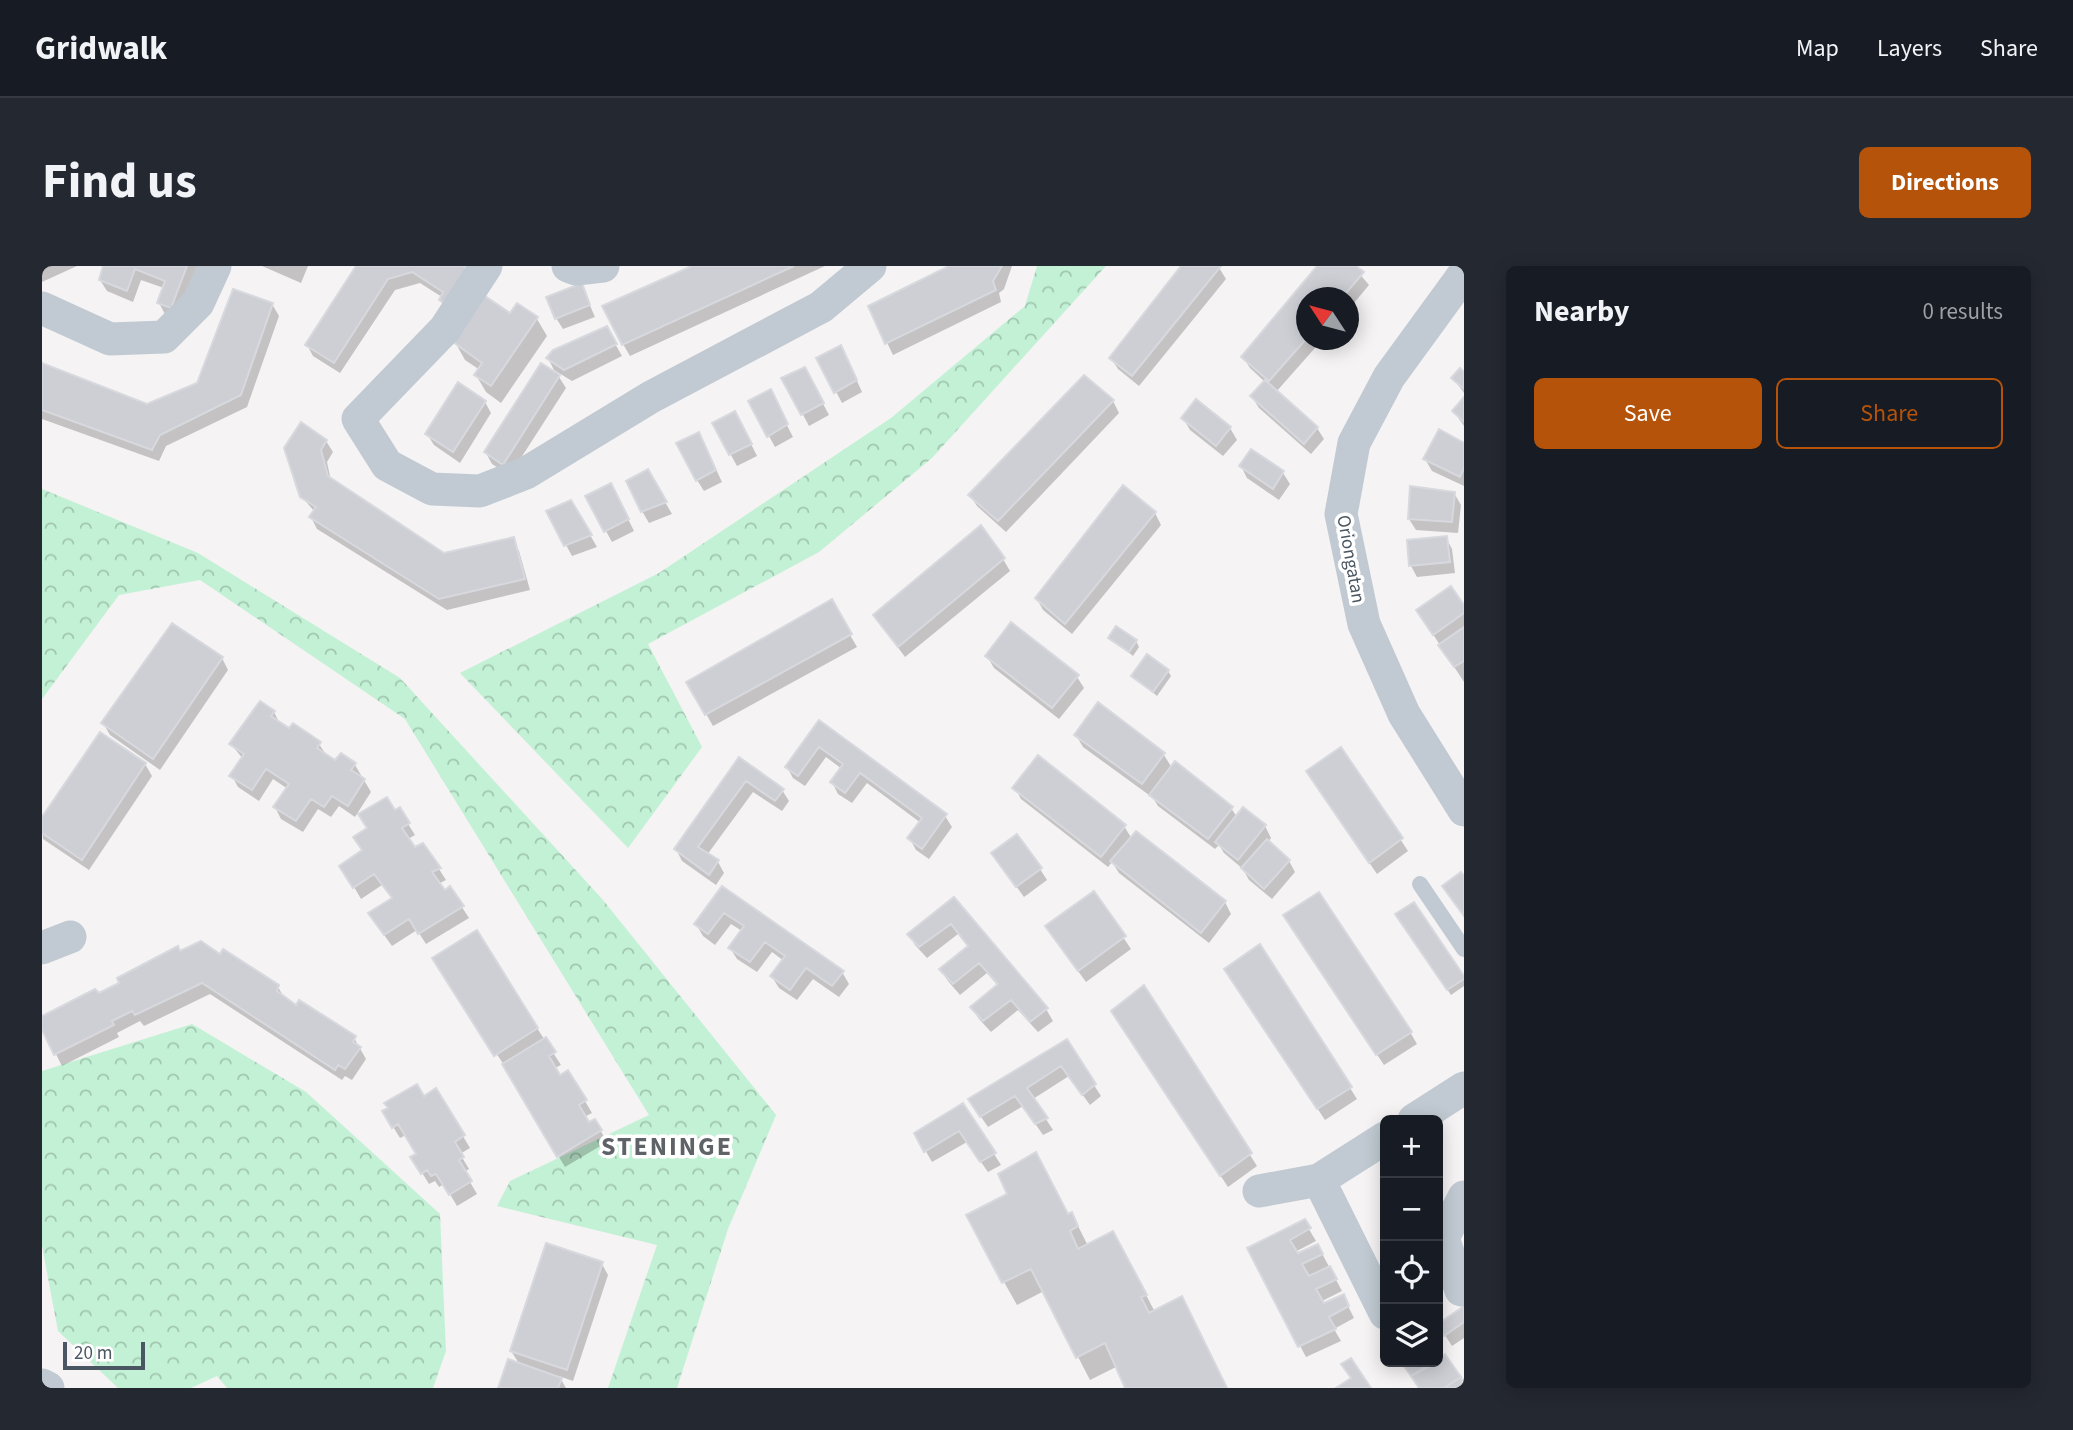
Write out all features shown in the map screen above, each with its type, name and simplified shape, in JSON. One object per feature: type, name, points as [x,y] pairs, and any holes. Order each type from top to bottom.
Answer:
[{"type":"street","points":[[42,308],[110,339],[164,337],[198,303],[215,266]]},
{"type":"street","points":[[486,266],[445,328],[358,419],[387,465],[432,489],[480,491],[526,473],[651,397],[821,307],[870,266]]},
{"type":"street","points":[[568,266],[603,266]]},
{"type":"street","name":"Oriongatan","points":[[1464,275],[1389,377],[1354,443],[1341,514],[1364,624],[1404,714],[1464,810]]},
{"type":"street","points":[[1422,1115],[1464,1088]]},
{"type":"street","points":[[1259,1191],[1319,1180],[1380,1141]]},
{"type":"street","points":[[1319,1180],[1381,1304]]},
{"type":"street","points":[[1461,1290],[1443,1238],[1464,1196]]},
{"type":"street","points":[[42,1385],[48,1388]]},
{"type":"lane","points":[[1420,884],[1464,949]]},
{"type":"green space","points":[[1037,266],[1106,266],[932,458],[819,552],[648,644],[702,747],[628,848],[460,673],[659,573],[891,418],[1025,306]]},
{"type":"green space","points":[[42,489],[198,553],[400,678],[603,900],[776,1115],[728,1229],[677,1388],[608,1388],[657,1245],[497,1206],[510,1181],[649,1115],[405,719],[200,580],[119,595],[42,699]]},
{"type":"green space","points":[[192,1024],[306,1092],[440,1214],[446,1351],[433,1388],[227,1388],[217,1376],[191,1388],[118,1388],[58,1331],[42,1246],[42,1071]]},
{"type":"building","points":[[103,266],[187,266],[171,308],[157,303],[165,281],[135,269],[127,291],[99,280]]},
{"type":"building","points":[[356,266],[463,266],[474,273],[451,308],[439,300],[443,292],[412,272],[388,279],[334,363],[305,345]]},
{"type":"building","points":[[692,266],[794,266],[622,345],[602,306]]},
{"type":"building","points":[[949,266],[1002,266],[993,281],[996,290],[885,344],[868,306]]},
{"type":"building","points":[[1181,266],[1221,266],[1132,376],[1109,358]]},
{"type":"building","points":[[1317,266],[1356,266],[1364,272],[1351,287],[1299,287]]},
{"type":"building","points":[[582,283],[590,305],[555,319],[546,297]]},
{"type":"building","points":[[233,289],[273,303],[241,395],[160,435],[152,450],[42,410],[42,363],[147,404],[197,383]]},
{"type":"building","points":[[1296,291],[1296,350],[1269,381],[1241,357]]},
{"type":"building","points":[[485,296],[510,313],[517,303],[538,317],[491,386],[474,375],[482,363],[453,342]]},
{"type":"building","points":[[607,326],[617,344],[564,370],[546,358],[553,350]]},
{"type":"building","points":[[841,345],[857,380],[834,393],[816,358]]},
{"type":"building","points":[[541,363],[560,375],[503,465],[484,452]]},
{"type":"building","points":[[805,367],[824,403],[801,415],[781,378]]},
{"type":"building","points":[[1460,368],[1464,372],[1464,389],[1451,378]]},
{"type":"building","points":[[1084,375],[1114,400],[998,521],[968,495]]},
{"type":"building","points":[[1265,380],[1318,427],[1304,444],[1250,396]]},
{"type":"building","points":[[458,382],[486,401],[453,452],[425,434]]},
{"type":"building","points":[[771,389],[788,424],[767,437],[748,401]]},
{"type":"building","points":[[1464,397],[1464,422],[1452,411]]},
{"type":"building","points":[[1196,399],[1231,427],[1216,446],[1181,418]]},
{"type":"building","points":[[735,411],[752,444],[729,455],[712,423]]},
{"type":"building","points":[[301,422],[327,440],[321,450],[328,476],[444,553],[514,537],[525,579],[439,599],[309,517],[316,507],[300,497],[284,448]]},
{"type":"building","points":[[1439,429],[1464,443],[1464,468],[1460,477],[1423,459]]},
{"type":"building","points":[[699,432],[716,470],[696,481],[676,443]]},
{"type":"building","points":[[1251,449],[1284,471],[1273,489],[1239,466]]},
{"type":"building","points":[[648,469],[667,502],[641,512],[626,481]]},
{"type":"building","points":[[611,483],[629,519],[604,532],[585,496]]},
{"type":"building","points":[[1123,485],[1156,512],[1065,624],[1035,598]]},
{"type":"building","points":[[1410,486],[1455,492],[1452,522],[1408,519]]},
{"type":"building","points":[[571,500],[592,535],[564,546],[546,511]]},
{"type":"building","points":[[981,525],[1005,558],[898,647],[873,615]]},
{"type":"building","points":[[1447,536],[1450,562],[1409,566],[1407,540]]},
{"type":"building","points":[[1451,586],[1464,605],[1464,613],[1433,635],[1416,610]]},
{"type":"building","points":[[832,599],[852,634],[705,715],[686,682]]},
{"type":"building","points":[[1011,622],[1079,675],[1052,708],[985,656]]},
{"type":"building","points":[[172,623],[223,657],[153,759],[101,723]]},
{"type":"building","points":[[1116,626],[1137,640],[1129,652],[1108,638]]},
{"type":"building","points":[[1464,627],[1464,661],[1454,667],[1438,645]]},
{"type":"building","points":[[1147,654],[1169,670],[1153,692],[1131,676]]},
{"type":"building","points":[[260,701],[275,711],[271,716],[289,728],[293,723],[321,742],[317,748],[335,760],[341,753],[356,763],[351,770],[365,779],[348,806],[332,796],[324,807],[311,799],[296,821],[273,807],[289,784],[266,769],[252,790],[229,776],[244,754],[229,744]]},
{"type":"building","points":[[1098,702],[1165,753],[1142,784],[1074,735]]},
{"type":"building","points":[[819,720],[947,814],[922,849],[907,838],[922,818],[860,773],[845,793],[830,782],[843,764],[819,747],[798,776],[785,767]]},
{"type":"building","points":[[100,732],[146,763],[82,860],[42,833],[42,817]]},
{"type":"building","points":[[1341,747],[1403,838],[1369,863],[1306,771]]},
{"type":"building","points":[[1038,755],[1126,825],[1101,857],[1012,788]]},
{"type":"building","points":[[739,757],[784,789],[775,801],[746,781],[698,847],[719,860],[709,875],[674,849]]},
{"type":"building","points":[[1175,761],[1233,807],[1208,839],[1149,795]]},
{"type":"building","points":[[387,797],[395,810],[400,807],[410,823],[402,828],[415,847],[423,843],[441,868],[432,872],[445,890],[450,886],[464,906],[418,934],[409,919],[384,935],[368,913],[392,898],[374,874],[353,888],[339,866],[362,850],[353,837],[367,828],[358,814]]},
{"type":"building","points":[[1243,807],[1266,825],[1238,860],[1215,842]]},
{"type":"building","points":[[1136,831],[1226,901],[1201,933],[1110,861]]},
{"type":"building","points":[[1017,834],[1042,868],[1016,887],[991,853]]},
{"type":"building","points":[[1267,839],[1290,860],[1264,889],[1241,868]]},
{"type":"building","points":[[1461,872],[1464,876],[1464,916],[1442,886]]},
{"type":"building","points":[[722,886],[844,971],[832,986],[806,968],[790,990],[770,976],[785,956],[765,942],[750,962],[728,948],[744,926],[724,913],[708,934],[694,924]]},
{"type":"building","points":[[1094,891],[1126,936],[1078,971],[1045,926]]},
{"type":"building","points":[[1319,892],[1412,1032],[1376,1055],[1283,915]]},
{"type":"building","points":[[954,897],[1048,1008],[1030,1022],[1011,1000],[983,1021],[970,1007],[998,984],[979,963],[953,984],[939,969],[968,946],[951,924],[919,947],[907,934]]},
{"type":"building","points":[[1414,902],[1464,976],[1464,979],[1447,990],[1395,914]]},
{"type":"building","points":[[477,930],[538,1028],[494,1056],[432,958]]},
{"type":"building","points":[[201,941],[220,954],[223,949],[279,985],[277,991],[296,1005],[299,1000],[356,1036],[353,1042],[361,1047],[345,1069],[338,1065],[335,1070],[202,983],[135,1015],[132,1011],[112,1021],[114,1025],[54,1055],[42,1030],[42,1016],[95,989],[99,993],[119,983],[117,978],[178,946],[180,951]]},
{"type":"building","points":[[1260,944],[1352,1087],[1317,1109],[1224,969]]},
{"type":"building","points":[[1144,985],[1252,1153],[1220,1176],[1111,1011]]},
{"type":"building","points":[[546,1037],[556,1052],[549,1056],[560,1075],[568,1070],[587,1100],[579,1105],[589,1122],[595,1119],[602,1130],[557,1157],[502,1064]]},
{"type":"building","points":[[1067,1039],[1096,1084],[1082,1095],[1061,1066],[1027,1088],[1048,1118],[1035,1124],[1015,1096],[980,1117],[968,1099]]},
{"type":"building","points":[[417,1084],[424,1096],[436,1088],[465,1135],[455,1142],[464,1157],[459,1160],[472,1181],[449,1195],[436,1174],[431,1176],[427,1170],[421,1174],[410,1157],[416,1154],[398,1124],[392,1128],[382,1111],[388,1108],[384,1103]]},
{"type":"building","points":[[963,1103],[996,1153],[980,1162],[959,1131],[924,1152],[914,1133]]},
{"type":"building","points":[[1036,1152],[1068,1214],[1072,1212],[1078,1226],[1070,1231],[1078,1249],[1113,1231],[1147,1295],[1141,1297],[1149,1313],[1182,1296],[1227,1388],[1125,1388],[1105,1343],[1076,1358],[1031,1269],[1002,1283],[966,1215],[1007,1194],[998,1174]]},
{"type":"building","points":[[1305,1219],[1311,1228],[1290,1240],[1298,1253],[1318,1244],[1323,1254],[1302,1264],[1309,1276],[1330,1266],[1337,1279],[1316,1289],[1324,1303],[1344,1294],[1349,1306],[1329,1317],[1336,1329],[1298,1347],[1247,1248]]},
{"type":"building","points":[[546,1243],[603,1262],[567,1370],[510,1351]]},
{"type":"building","points":[[1464,1306],[1464,1322],[1444,1336],[1443,1321]]},
{"type":"building","points":[[1445,1354],[1461,1377],[1444,1388],[1419,1388],[1411,1376],[1428,1367],[1443,1367]]},
{"type":"building","points":[[1351,1358],[1371,1388],[1336,1388],[1351,1378],[1341,1364]]},
{"type":"building","points":[[508,1359],[562,1378],[558,1388],[498,1388]]},
{"type":"building","points":[[1405,1367],[1425,1367],[1411,1376]]},
{"type":"building","points":[[1461,1377],[1464,1388],[1444,1388]]},
{"type":"district","name":"STENINGE","points":[[667,1146]]}]
